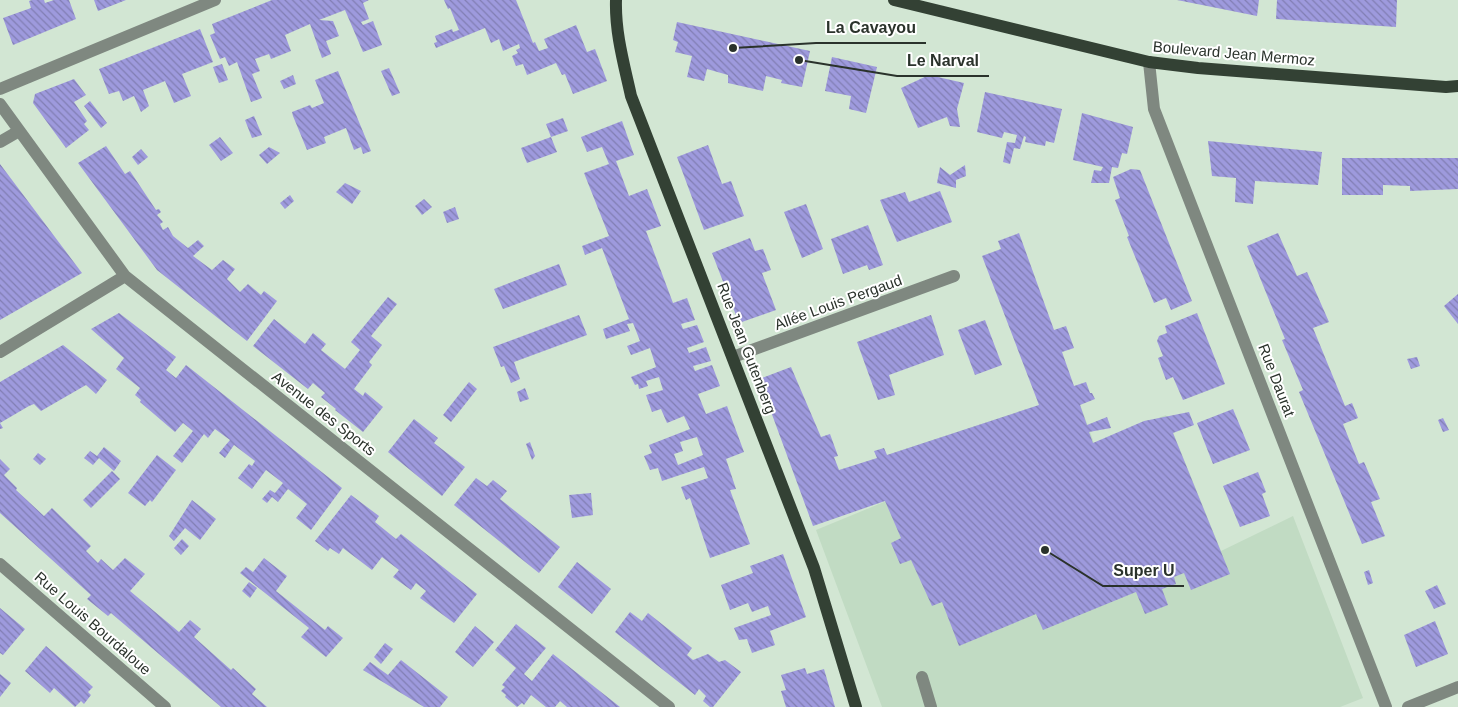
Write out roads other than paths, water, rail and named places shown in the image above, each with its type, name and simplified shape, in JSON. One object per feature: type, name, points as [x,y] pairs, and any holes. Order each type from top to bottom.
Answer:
[{"type":"main road","name":"Rue Jean Gutenberg","points":[[616,0],[617,26],[631,96],[814,568],[856,707]]},
{"type":"main road","name":"Boulevard Jean Mermoz","points":[[894,0],[1149,62],[1198,68],[1446,87],[1458,86]]},
{"type":"street","points":[[0,89],[215,0]]},
{"type":"street","name":"Rue Daurat","points":[[1149,62],[1154,109],[1386,707]]},
{"type":"street","name":"Avenue des Sports","points":[[0,104],[125,276],[669,707]]},
{"type":"street","points":[[0,142],[19,131]]},
{"type":"street","points":[[0,352],[125,276]]},
{"type":"street","name":"Allée Louis Pergaud","points":[[733,357],[954,276]]},
{"type":"street","name":"Rue Louis Bourdaloue","points":[[0,564],[165,707]]},
{"type":"street","points":[[922,676],[931,707]]},
{"type":"street","points":[[1408,707],[1458,687]]},
{"type":"place","name":"La Cavayou","points":[[733,48]]},
{"type":"place","name":"Le Narval","points":[[799,60]]},
{"type":"place","name":"Super U","points":[[1045,550]]}]
